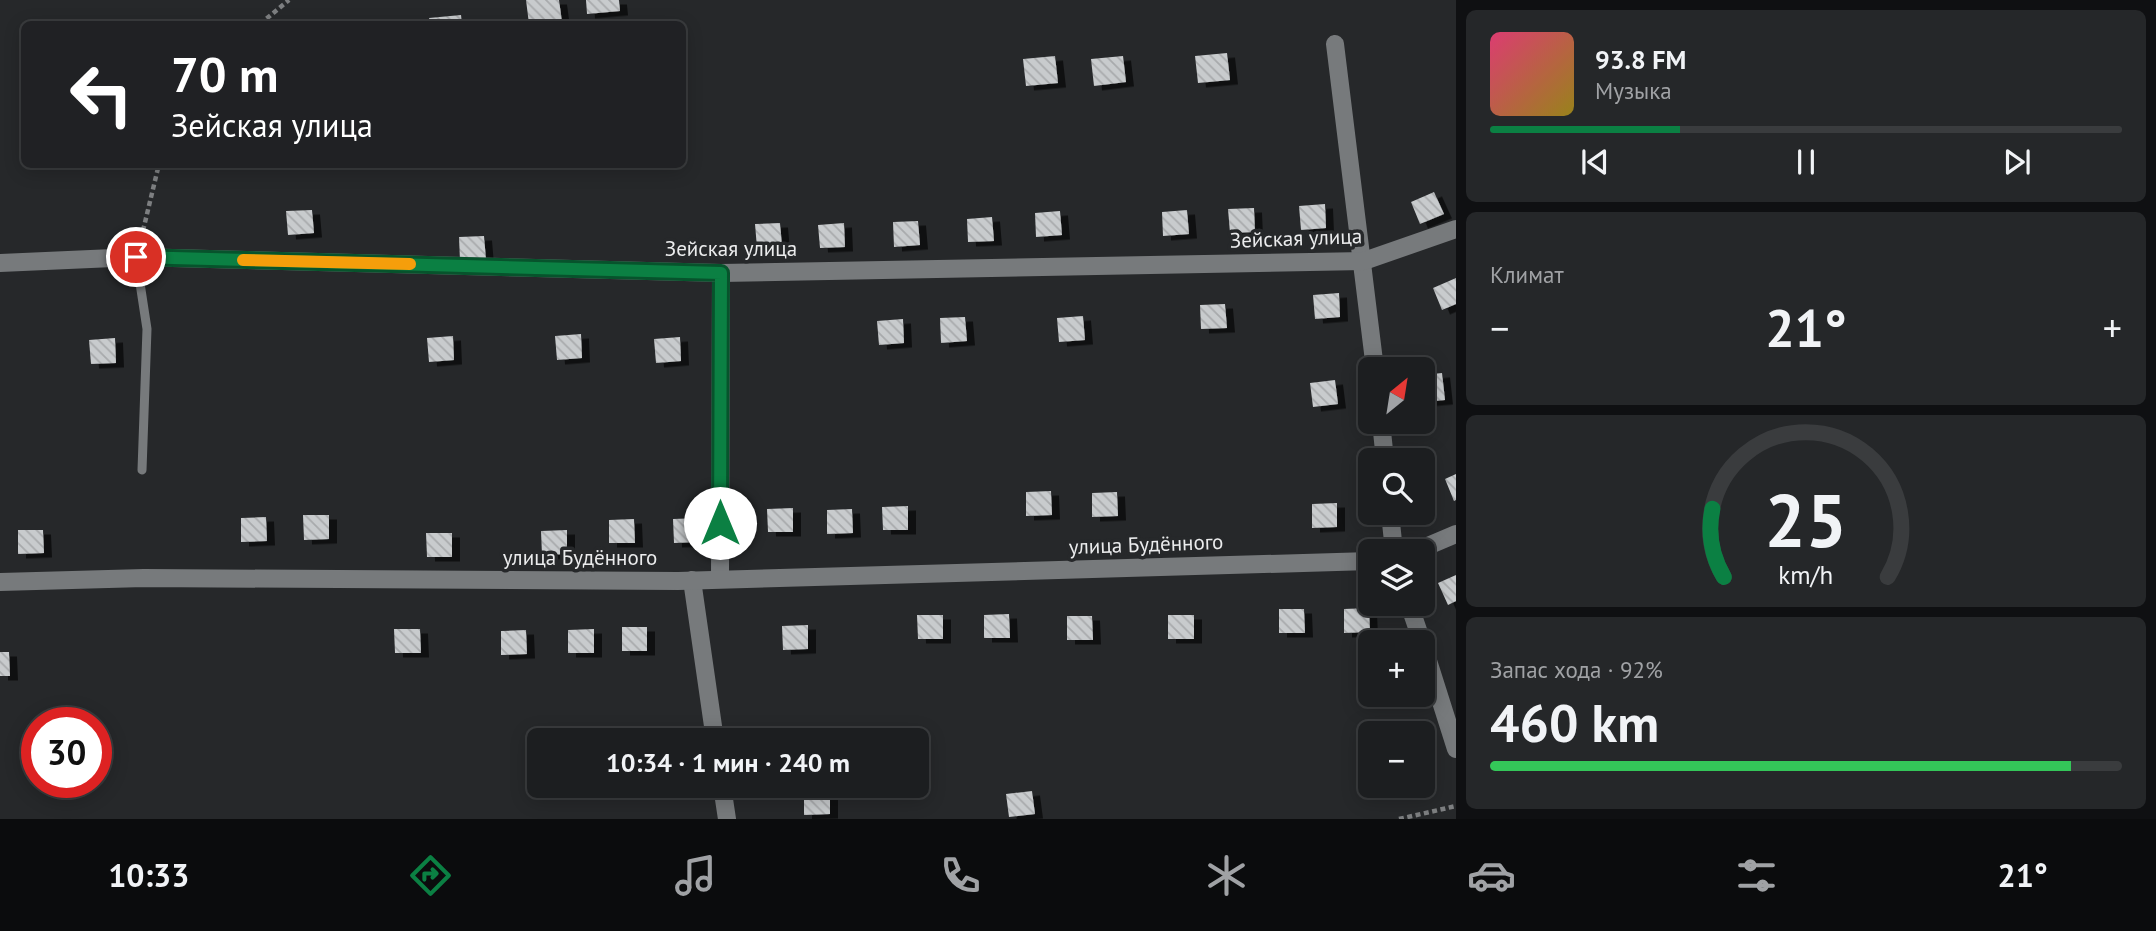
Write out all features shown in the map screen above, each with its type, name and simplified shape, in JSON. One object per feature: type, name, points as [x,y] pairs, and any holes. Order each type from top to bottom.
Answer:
[{"type":"street","points":[[1335,44],[1374,357]]},
{"type":"street","name":"Зейская улица","points":[[0,263],[136,257],[721,273],[1364,261],[1456,229]]},
{"type":"street","points":[[720,578],[721,273]]},
{"type":"street","points":[[1435,543],[1456,534]]},
{"type":"street","name":"улица Будённого","points":[[0,582],[144,578],[692,580],[1358,561]]},
{"type":"street","points":[[692,580],[713,728]]},
{"type":"street","points":[[1435,684],[1456,749]]},
{"type":"street","points":[[724,798],[727,819]]},
{"type":"lane","points":[[136,257],[147,329],[142,470]]},
{"type":"path","points":[[264,21],[289,0]]},
{"type":"path","points":[[136,257],[158,168]]},
{"type":"path","points":[[1399,819],[1456,806]]},
{"type":"building","points":[[526,0],[559,0],[562,21],[529,21]]},
{"type":"building","points":[[586,0],[619,0],[620,11],[587,14]]},
{"type":"building","points":[[461,15],[462,21],[430,21],[429,18]]},
{"type":"building","points":[[1227,53],[1230,80],[1198,83],[1195,56]]},
{"type":"building","points":[[1055,56],[1058,83],[1026,86],[1023,59]]},
{"type":"building","points":[[1123,56],[1126,82],[1094,86],[1091,59]]},
{"type":"building","points":[[1434,192],[1444,214],[1420,224],[1411,202]]},
{"type":"building","points":[[1325,204],[1326,228],[1301,230],[1299,206]]},
{"type":"building","points":[[1254,208],[1255,232],[1230,233],[1228,209]]},
{"type":"building","points":[[312,210],[314,233],[288,235],[286,211]]},
{"type":"building","points":[[1187,210],[1189,234],[1163,236],[1162,212]]},
{"type":"building","points":[[1060,211],[1062,235],[1036,237],[1035,213]]},
{"type":"building","points":[[992,217],[994,241],[968,242],[967,219]]},
{"type":"building","points":[[918,221],[920,245],[894,247],[893,222]]},
{"type":"building","points":[[780,223],[782,246],[757,248],[755,224]]},
{"type":"building","points":[[844,223],[845,247],[820,248],[818,225]]},
{"type":"building","points":[[484,236],[486,260],[460,261],[459,237]]},
{"type":"building","points":[[1456,278],[1456,304],[1442,310],[1433,288]]},
{"type":"building","points":[[1339,293],[1340,317],[1315,319],[1313,295]]},
{"type":"building","points":[[1225,304],[1227,328],[1201,329],[1200,305]]},
{"type":"building","points":[[1083,316],[1085,340],[1059,342],[1057,318]]},
{"type":"building","points":[[965,317],[967,341],[941,343],[940,318]]},
{"type":"building","points":[[903,319],[904,343],[879,345],[877,321]]},
{"type":"building","points":[[581,334],[582,358],[557,360],[555,336]]},
{"type":"building","points":[[453,336],[454,360],[429,362],[427,338]]},
{"type":"building","points":[[680,337],[681,361],[656,363],[654,339]]},
{"type":"building","points":[[115,338],[116,363],[91,364],[89,340]]},
{"type":"building","points":[[1442,373],[1445,400],[1435,401],[1435,374]]},
{"type":"building","points":[[1335,380],[1338,404],[1313,407],[1310,383]]},
{"type":"building","points":[[1456,474],[1456,500],[1454,501],[1445,479]]},
{"type":"building","points":[[1051,491],[1052,515],[1026,516],[1026,492]]},
{"type":"building","points":[[1117,492],[1118,516],[1092,517],[1092,493]]},
{"type":"building","points":[[1337,503],[1337,527],[1312,528],[1312,504]]},
{"type":"building","points":[[908,506],[908,530],[883,530],[882,507]]},
{"type":"building","points":[[793,508],[793,532],[768,532],[767,509]]},
{"type":"building","points":[[852,509],[853,533],[827,534],[827,510]]},
{"type":"building","points":[[303,515],[329,515],[329,539],[304,540]]},
{"type":"building","points":[[266,517],[267,541],[241,542],[241,518]]},
{"type":"building","points":[[699,518],[699,542],[674,543],[673,519]]},
{"type":"building","points":[[634,519],[635,543],[609,543],[609,520]]},
{"type":"building","points":[[18,530],[43,530],[44,553],[18,554]]},
{"type":"building","points":[[567,530],[567,554],[542,555],[541,531]]},
{"type":"building","points":[[426,533],[452,533],[452,557],[427,557]]},
{"type":"building","points":[[1456,575],[1456,601],[1448,605],[1438,583]]},
{"type":"building","points":[[1358,608],[1358,616],[1369,616],[1370,630],[1344,633],[1344,609]]},
{"type":"building","points":[[1279,609],[1304,609],[1305,633],[1279,633]]},
{"type":"building","points":[[1009,614],[1010,638],[984,638],[984,615]]},
{"type":"building","points":[[917,615],[943,615],[943,639],[918,639]]},
{"type":"building","points":[[1168,615],[1194,615],[1194,639],[1168,639]]},
{"type":"building","points":[[1067,616],[1092,616],[1093,640],[1067,640]]},
{"type":"building","points":[[808,625],[808,649],[783,650],[782,626]]},
{"type":"building","points":[[622,627],[647,627],[647,651],[622,651]]},
{"type":"building","points":[[394,629],[420,629],[421,653],[395,653]]},
{"type":"building","points":[[594,629],[594,653],[568,653],[568,630]]},
{"type":"building","points":[[526,630],[527,654],[501,655],[501,631]]},
{"type":"building","points":[[0,652],[9,652],[10,676],[0,676]]},
{"type":"building","points":[[1032,791],[1035,814],[1009,817],[1006,794]]},
{"type":"building","points":[[804,798],[830,798],[830,814],[804,815]]},
{"type":"slow traffic","points":[[243,260],[410,264]]},
{"type":"route","points":[[136,257],[721,273],[720,523]]}]
